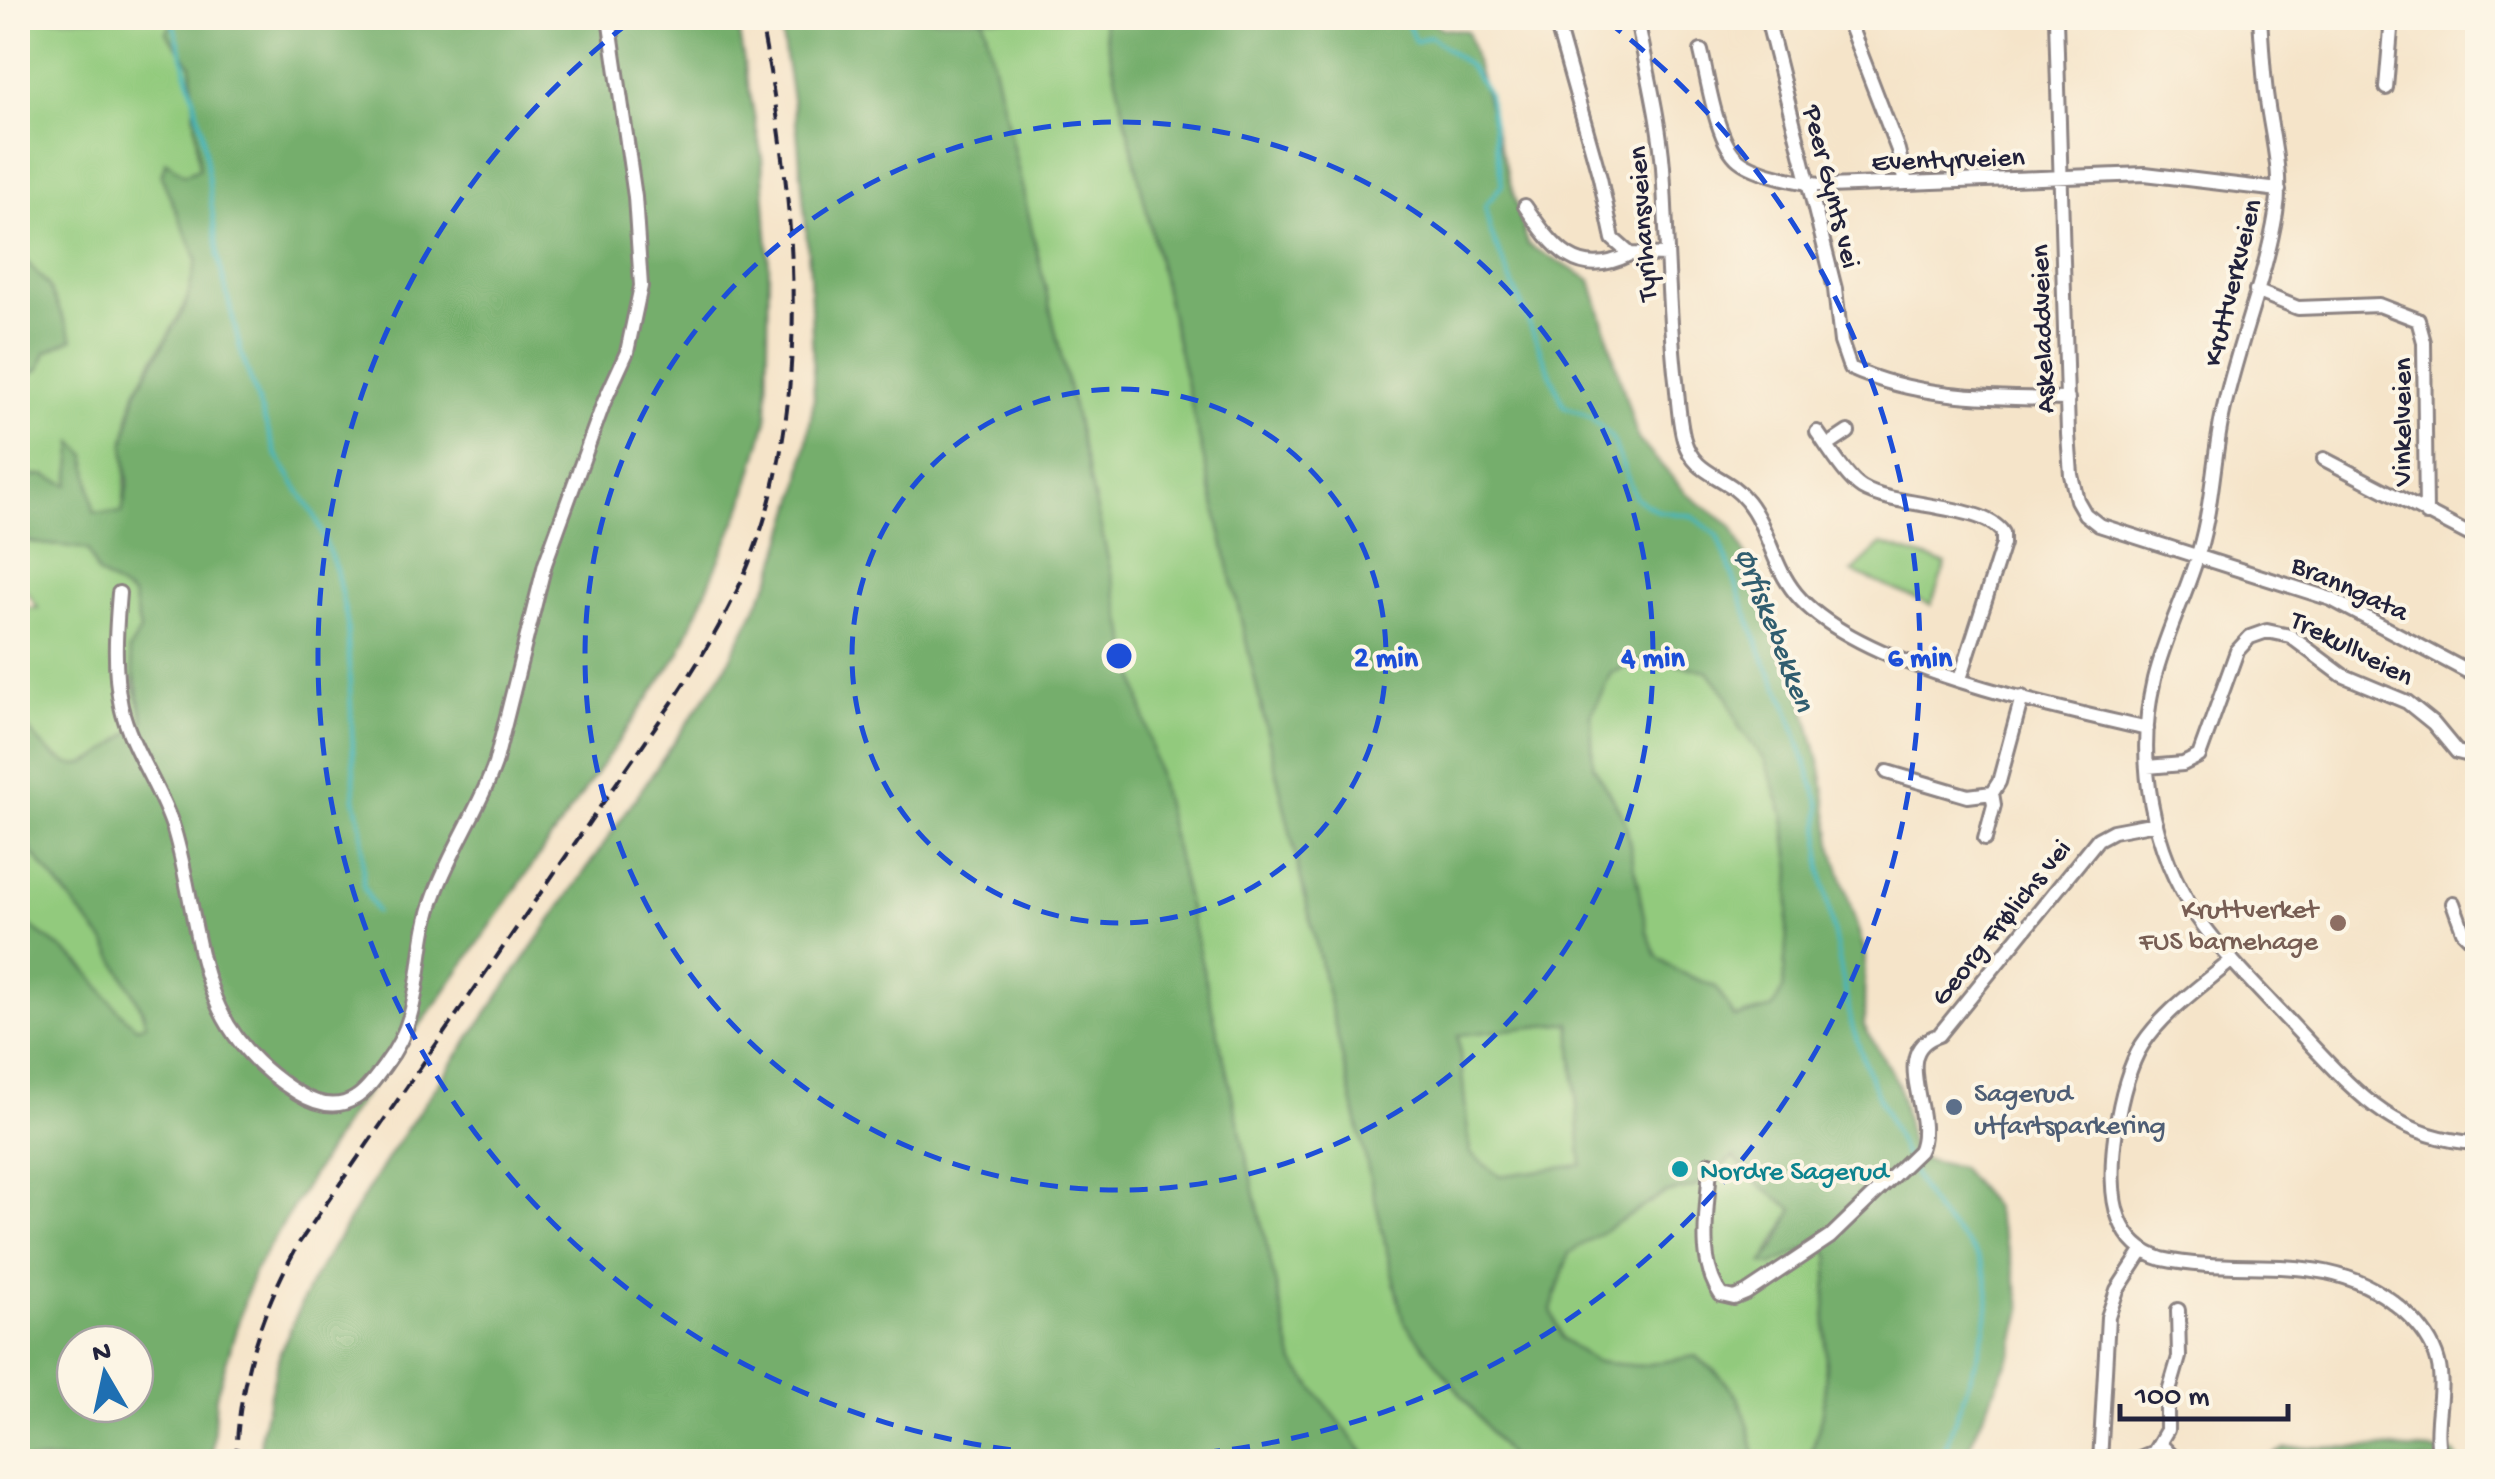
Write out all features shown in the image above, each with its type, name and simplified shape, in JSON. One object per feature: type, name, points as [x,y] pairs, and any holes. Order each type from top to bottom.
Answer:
[{"type":"street","points":[[120,592],[116,648],[120,704],[132,744],[174,831],[206,972],[222,1020],[233,1037],[288,1088],[326,1105],[348,1102],[374,1080],[409,1027],[428,911],[451,853],[485,792],[495,764],[545,564],[604,402],[627,352],[641,286],[640,239],[609,18]]},
{"type":"street","points":[[1555,18],[1613,239],[1630,254]]},
{"type":"street","name":"Tyrihansveien","points":[[1637,18],[1658,130],[1682,428],[1691,458],[1704,472],[1731,485],[1756,513],[1771,554],[1799,598],[1822,618],[1856,639],[1923,669],[1960,679]]},
{"type":"street","name":"Peer Gynts vei","points":[[1766,18],[1835,288],[1841,342],[1850,368],[1934,392],[1991,398],[2068,399]]},
{"type":"street","points":[[1847,18],[1898,150],[1906,183]]},
{"type":"street","name":"Askeladdveien","points":[[2056,18],[2071,475],[2077,500],[2085,514],[2110,530],[2198,556]]},
{"type":"street","name":"Kruttverkveien","points":[[2260,18],[2278,190],[2274,224],[2222,416],[2210,505],[2198,556],[2158,666],[2146,729],[2146,767],[2156,823],[2177,883],[2198,918],[2345,1081],[2383,1115],[2427,1135],[2478,1143]]},
{"type":"street","points":[[2386,88],[2392,18]]},
{"type":"street","name":"Eventyrveien","points":[[1701,51],[1721,133],[1738,160],[1806,183],[1828,186],[2157,174],[2278,190]]},
{"type":"street","points":[[1526,206],[1543,232],[1582,264],[1597,266],[1630,254],[1666,255]]},
{"type":"street","name":"Vinkelveien","points":[[2256,291],[2298,308],[2374,304],[2418,320],[2424,335],[2426,514]]},
{"type":"street","points":[[1817,432],[1863,488],[1989,518],[2003,533],[2003,544],[1960,679],[2146,729]]},
{"type":"street","points":[[1827,446],[1848,432]]},
{"type":"street","points":[[2324,458],[2478,539]]},
{"type":"street","name":"Branngata","points":[[2198,556],[2331,600],[2478,677]]},
{"type":"street","name":"Trekullveien","points":[[2146,767],[2183,764],[2199,756],[2237,651],[2250,637],[2267,631],[2290,636],[2342,674],[2407,702],[2433,722],[2457,752],[2478,758]]},
{"type":"street","points":[[1985,839],[1994,805],[1992,793],[1999,782],[2022,696]]},
{"type":"street","points":[[1886,772],[1968,796],[1992,793]]},
{"type":"street","name":"Georg Frølichs vei","points":[[1710,1163],[1705,1220],[1711,1275],[1721,1295],[1734,1298],[1830,1238],[1919,1151],[1925,1127],[1914,1064],[1924,1042],[1939,1035],[2098,840],[2113,831],[2156,823]]},
{"type":"street","points":[[2453,903],[2459,924],[2478,946]]},
{"type":"street","points":[[2232,960],[2150,1034],[2122,1089],[2117,1124],[2116,1208],[2125,1231],[2143,1250],[2162,1259],[2334,1272],[2376,1289],[2416,1322],[2434,1348],[2442,1389],[2436,1431],[2442,1462]]},
{"type":"street","points":[[2105,1461],[2108,1317],[2117,1290],[2143,1250]]},
{"type":"street","points":[[2130,1462],[2148,1456],[2160,1445],[2168,1425],[2169,1390],[2179,1362],[2178,1310]]},
{"type":"street","points":[[2160,1445],[2178,1462]]},
{"type":"green space","points":[[18,18],[177,18],[166,32],[191,65],[199,170],[161,176],[195,254],[194,278],[181,312],[143,377],[131,408],[122,513],[94,513],[86,455],[74,444],[69,486],[44,475],[18,478],[18,373],[31,373],[46,352],[70,339],[48,285],[25,260],[18,245]]},
{"type":"green space","points":[[177,18],[736,18],[762,158],[769,265],[767,420],[743,505],[679,654],[437,1003],[349,1115],[253,1273],[216,1396],[212,1461],[18,1461],[18,914],[79,963],[127,1019],[137,1027],[146,1024],[142,1009],[106,944],[18,835],[18,717],[53,755],[79,765],[106,752],[144,721],[129,650],[140,631],[133,596],[98,574],[88,550],[18,537],[18,478],[44,475],[69,485],[74,442],[86,455],[94,512],[122,513],[128,483],[124,445],[136,392],[185,307],[197,259],[161,176],[166,161],[184,175],[199,169],[191,65],[166,32]]},
{"type":"green space","points":[[779,18],[983,18],[1294,1363],[1370,1461],[260,1461],[261,1433],[280,1352],[310,1284],[391,1152],[724,670],[773,574],[799,488],[814,399],[810,273],[797,130]]},
{"type":"green space","points":[[983,18],[1102,18],[1403,1320],[1513,1461],[1370,1461],[1294,1364]]},
{"type":"green space","points":[[1102,18],[1426,18],[1441,28],[1467,31],[1528,245],[1591,280],[1638,439],[1688,495],[1732,526],[1793,661],[1822,773],[1833,849],[1865,952],[1864,1026],[1898,1083],[1912,1147],[1921,1159],[1960,1167],[1993,1206],[2022,1309],[2012,1352],[1969,1447],[1967,1461],[1807,1461],[1817,1435],[1825,1384],[1830,1256],[1819,1243],[1771,1265],[1763,1263],[1777,1244],[1793,1209],[1757,1183],[1734,1157],[1695,1187],[1665,1193],[1569,1253],[1551,1310],[1562,1338],[1595,1362],[1640,1366],[1695,1356],[1723,1379],[1739,1401],[1756,1461],[1513,1461],[1403,1320]],"holes":[[[1645,659],[1708,671],[1728,697],[1739,727],[1765,760],[1784,816],[1791,870],[1783,989],[1773,1008],[1735,1018],[1716,987],[1677,971],[1657,956],[1647,932],[1625,820],[1593,765],[1591,715],[1611,673]],[[1570,1023],[1582,1165],[1499,1176],[1470,1153],[1458,1035]]]},
{"type":"green space","points":[[18,245],[25,260],[48,285],[73,339],[46,352],[40,369],[31,373],[18,373]]},
{"type":"green space","points":[[18,537],[88,550],[98,574],[133,596],[140,631],[133,683],[144,721],[89,765],[74,767],[42,747],[18,717],[18,608],[38,608],[27,591],[18,586]]},
{"type":"green space","points":[[1882,544],[1946,564],[1931,605],[1852,572]]},
{"type":"green space","points":[[1645,659],[1708,671],[1728,697],[1739,727],[1765,760],[1784,816],[1791,870],[1783,989],[1773,1008],[1735,1018],[1716,987],[1677,971],[1657,956],[1647,932],[1625,821],[1593,765],[1591,715],[1611,673]]},
{"type":"green space","points":[[18,835],[108,948],[124,973],[146,1025],[137,1028],[127,1020],[80,963],[18,914]]},
{"type":"green space","points":[[1570,1023],[1582,1165],[1498,1176],[1470,1153],[1458,1034]]},
{"type":"green space","points":[[1734,1156],[1757,1183],[1793,1209],[1763,1263],[1819,1243],[1830,1256],[1825,1384],[1817,1435],[1807,1461],[1756,1461],[1739,1401],[1723,1379],[1696,1356],[1640,1366],[1595,1362],[1562,1338],[1551,1310],[1568,1253],[1665,1193],[1695,1187]]},
{"type":"green space","points":[[2382,1447],[2455,1453],[2458,1461],[2272,1462],[2272,1455],[2286,1448]]},
{"type":"waterway","points":[[172,18],[202,128],[218,257],[241,352],[276,454],[316,518],[336,570],[347,621],[363,886],[376,912]]},
{"type":"waterway","name":"Ørfiskebekken","points":[[1405,18],[1415,42],[1430,36],[1470,67],[1488,93],[1502,185],[1485,206],[1490,231],[1564,406],[1590,417],[1611,437],[1635,497],[1658,511],[1692,516],[1718,536],[1765,662],[1785,701],[1820,805],[1821,869],[1852,1026],[1905,1156]]},
{"type":"waterway","name":"Ørfiskebekken","points":[[1910,1167],[1933,1208],[1978,1258],[1988,1289],[1983,1338],[1942,1462]]},
{"type":"railway","points":[[236,1462],[241,1404],[254,1348],[273,1295],[299,1243],[671,704],[715,633],[751,558],[771,494],[785,427],[793,290],[782,151],[760,18]]},
{"type":"place","name":"Kruttverket FUS barnehage","points":[[2338,923]]},
{"type":"place","name":"Sagerud utfartsparkering","points":[[1954,1107]]},
{"type":"place","name":"Nordre Sagerud","points":[[1680,1169]]}]
